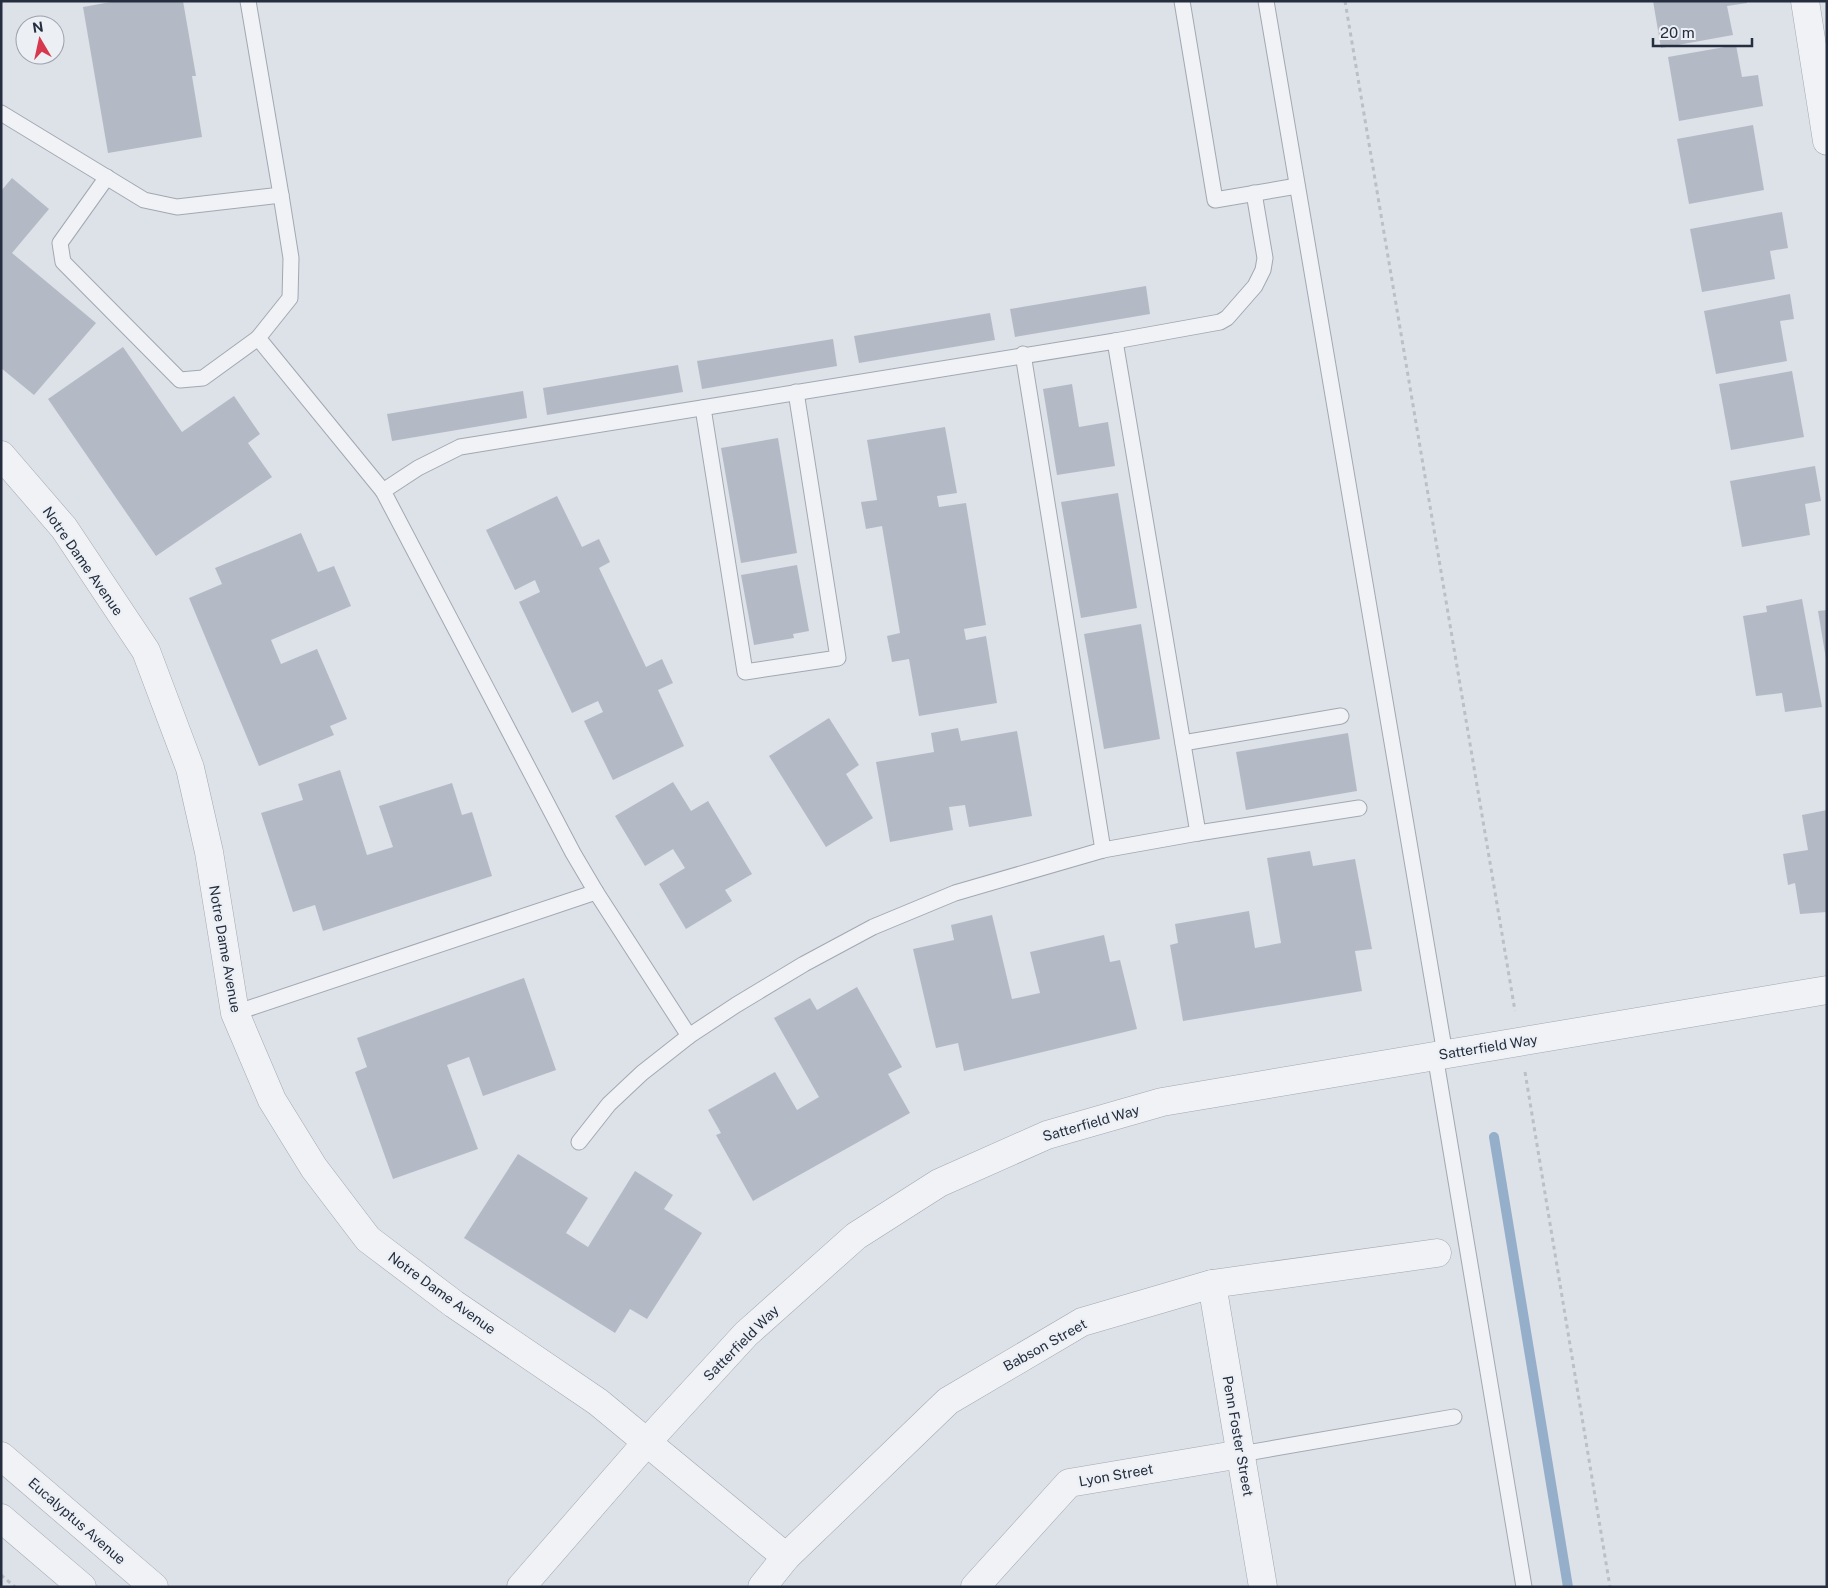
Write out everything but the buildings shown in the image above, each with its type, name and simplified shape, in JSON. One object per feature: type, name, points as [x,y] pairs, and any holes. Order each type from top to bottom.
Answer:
[{"type":"street","points":[[1805,1],[1827,142]]},
{"type":"street","name":"Notre Dame Avenue","points":[[1,455],[64,528],[146,651],[190,768],[209,852],[235,1014],[272,1100],[314,1168],[368,1239],[454,1304],[598,1402],[786,1557]]},
{"type":"street","name":"Satterfield Way","points":[[521,1587],[647,1442],[746,1334],[848,1242],[939,1183],[1047,1135],[1162,1102],[1827,990]]},
{"type":"street","name":"Babson Street","points":[[762,1587],[786,1557],[948,1400],[1082,1322],[1212,1284],[1437,1253]]},
{"type":"street","name":"Penn Foster Street","points":[[1212,1284],[1263,1587]]},
{"type":"street","name":"Lyon Street","points":[[975,1587],[1069,1484],[1241,1454]]},
{"type":"street","name":"Eucalyptus Avenue","points":[[1,1456],[154,1587]]},
{"type":"street","points":[[1,1518],[82,1587]]},
{"type":"lane","points":[[107,177],[60,243],[63,262],[180,380],[203,378],[258,338],[290,298],[291,258],[248,1]]},
{"type":"lane","points":[[1182,1],[1216,200],[1297,186]]},
{"type":"lane","points":[[1266,1],[1440,1055],[1524,1587]]},
{"type":"lane","points":[[1,113],[144,200],[177,207],[281,195]]},
{"type":"lane","points":[[383,491],[418,468],[460,447],[1023,354],[1115,341],[1220,322],[1227,318],[1254,286],[1263,270],[1265,258],[1254,193]]},
{"type":"lane","points":[[258,338],[383,491],[596,892],[689,1036]]},
{"type":"lane","points":[[1115,341],[1198,833]]},
{"type":"lane","points":[[1023,354],[1103,850]]},
{"type":"lane","points":[[703,408],[745,672],[838,658],[796,392]]},
{"type":"lane","points":[[1183,743],[1341,716]]},
{"type":"lane","points":[[579,1142],[609,1104],[642,1073],[689,1036],[804,964],[873,927],[954,893],[1103,850],[1359,808]]},
{"type":"lane","points":[[235,1014],[596,892]]},
{"type":"lane","points":[[1241,1454],[1454,1417]]},
{"type":"path","points":[[1345,1],[1513,998]]},
{"type":"path","points":[[1526,1084],[1610,1587]]},
{"type":"path","points":[[1,1575],[16,1587]]},
{"type":"waterway","points":[[1494,1137],[1568,1587]]}]
